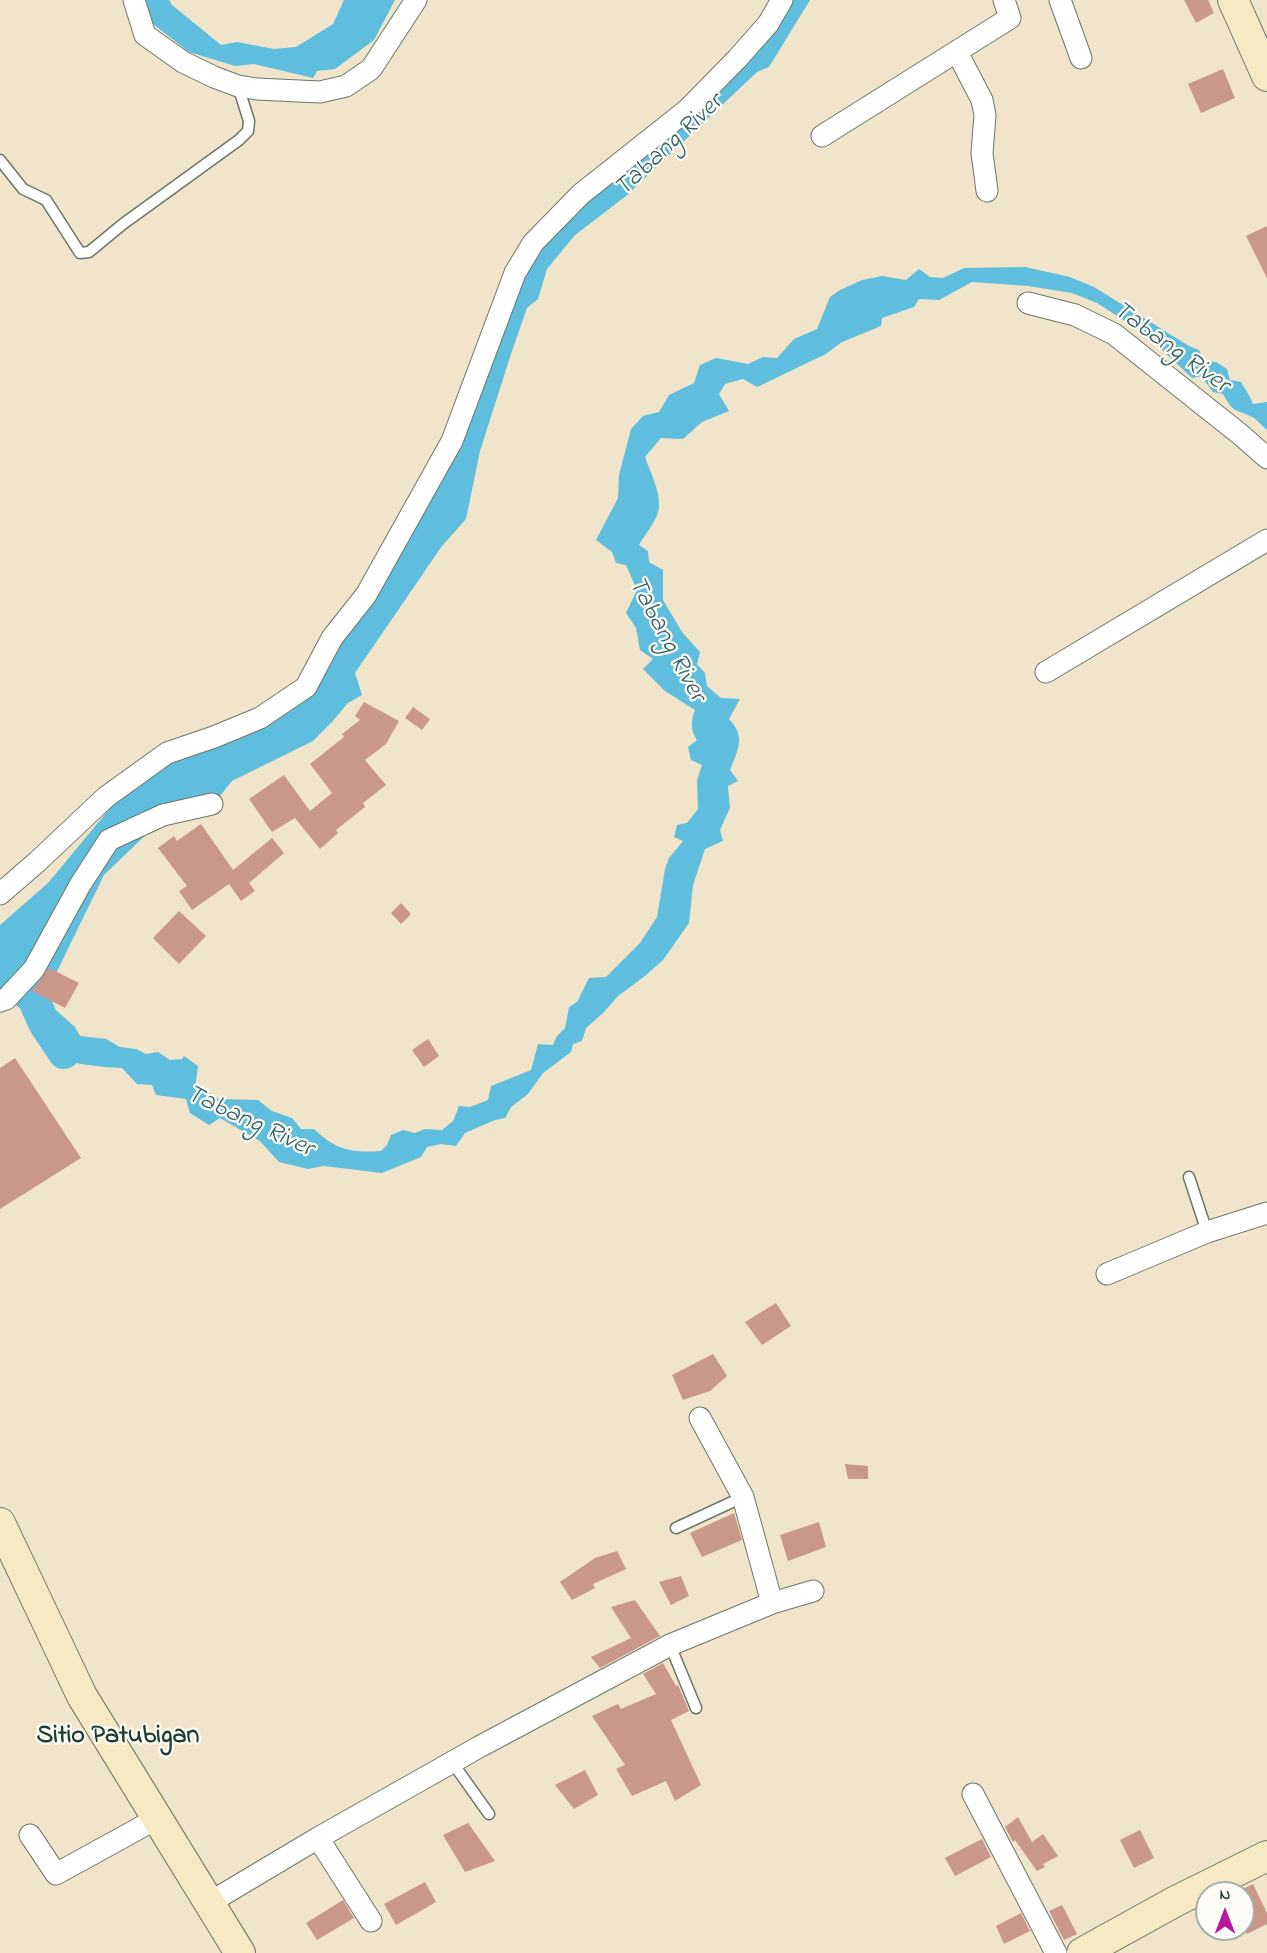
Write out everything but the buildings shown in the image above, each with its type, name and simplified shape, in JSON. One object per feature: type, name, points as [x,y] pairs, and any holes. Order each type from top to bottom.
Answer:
[{"type":"street","points":[[134,0],[145,35],[183,62],[238,86],[320,92],[346,86],[371,69],[416,0]]},
{"type":"street","points":[[0,894],[106,797],[167,753],[260,718],[306,687],[332,638],[366,595],[452,441],[514,273],[533,243],[581,194],[687,110],[768,24],[782,0]]},
{"type":"street","points":[[822,136],[1010,18],[1004,0]]},
{"type":"street","points":[[1060,0],[1081,58]]},
{"type":"street","points":[[1233,0],[1267,76]]},
{"type":"street","points":[[957,52],[982,100],[985,115],[982,153],[987,191]]},
{"type":"street","points":[[1028,303],[1075,315],[1114,334],[1225,421],[1267,458]]},
{"type":"street","points":[[1046,672],[1267,540]]},
{"type":"street","points":[[0,1001],[6,999],[34,969],[80,885],[109,840],[163,815],[212,804]]},
{"type":"street","points":[[1107,1274],[1208,1232],[1267,1213]]},
{"type":"street","points":[[700,1418],[742,1497],[772,1603]]},
{"type":"street","points":[[0,1522],[82,1696],[240,1953]]},
{"type":"street","points":[[209,1903],[452,1762],[670,1645],[772,1603],[813,1591]]},
{"type":"street","points":[[973,1794],[1056,1953]]},
{"type":"street","points":[[30,1836],[57,1874],[156,1819]]},
{"type":"street","points":[[318,1838],[371,1921]]},
{"type":"street","points":[[1082,1953],[1176,1901],[1267,1856]]},
{"type":"lane","points":[[0,160],[23,189],[46,200],[80,253],[89,252],[248,131],[249,121],[238,86]]},
{"type":"lane","points":[[1189,1177],[1208,1232]]},
{"type":"lane","points":[[676,1528],[742,1497]]},
{"type":"lane","points":[[670,1645],[696,1708]]},
{"type":"lane","points":[[452,1762],[489,1814]]},
{"type":"water","points":[[141,0],[169,0],[172,5],[221,45],[237,42],[274,49],[296,47],[333,24],[344,0],[395,0],[374,40],[335,69],[317,71],[313,78],[254,64],[235,66],[189,52],[153,24],[145,14]]},
{"type":"water","points":[[787,0],[810,0],[769,67],[757,72],[626,196],[575,235],[547,269],[538,299],[527,308],[511,354],[480,451],[466,519],[442,546],[355,673],[362,695],[348,703],[313,741],[232,781],[220,796],[196,805],[154,827],[104,875],[44,998],[20,1008],[14,1004],[0,1010],[0,925],[48,883],[121,795],[177,756],[317,685],[540,241]]},
{"type":"water","points":[[1025,267],[1070,277],[1094,287],[1199,350],[1205,361],[1216,362],[1227,369],[1230,380],[1241,382],[1253,404],[1267,402],[1267,430],[1254,418],[1232,408],[1223,394],[1213,392],[1201,376],[1192,378],[1144,333],[1097,303],[1072,293],[1028,286],[972,282],[939,300],[919,299],[914,307],[882,318],[881,326],[842,342],[826,354],[757,387],[743,379],[725,384],[719,394],[729,411],[702,422],[683,439],[661,438],[645,457],[658,494],[658,512],[639,545],[648,551],[649,562],[663,570],[663,600],[682,632],[700,652],[697,664],[705,673],[707,686],[721,698],[740,699],[729,719],[739,737],[738,750],[730,770],[738,781],[728,786],[730,808],[720,830],[723,841],[705,849],[693,885],[689,923],[663,960],[618,996],[586,1028],[582,1041],[573,1044],[571,1052],[543,1073],[528,1094],[511,1107],[505,1118],[465,1133],[456,1146],[441,1144],[427,1147],[421,1157],[382,1173],[324,1166],[308,1169],[279,1162],[260,1141],[220,1118],[209,1125],[190,1113],[186,1099],[156,1095],[152,1085],[137,1084],[122,1068],[67,1061],[47,1052],[41,1046],[36,1036],[35,1019],[56,1010],[75,1027],[80,1036],[106,1039],[120,1047],[136,1049],[146,1054],[158,1052],[170,1060],[182,1059],[184,1056],[198,1066],[195,1088],[219,1099],[258,1100],[272,1111],[292,1118],[301,1129],[314,1129],[337,1146],[361,1151],[381,1151],[387,1145],[391,1135],[403,1130],[415,1133],[425,1129],[442,1130],[453,1121],[459,1106],[470,1107],[488,1100],[491,1086],[531,1070],[538,1044],[553,1045],[557,1036],[565,1028],[569,1007],[577,1002],[589,978],[606,977],[640,943],[657,917],[665,869],[669,858],[683,841],[674,837],[677,825],[687,823],[698,809],[697,780],[702,765],[691,760],[688,747],[697,740],[692,725],[695,710],[665,691],[643,669],[653,659],[640,650],[636,628],[626,613],[637,590],[626,565],[616,563],[612,552],[596,540],[618,498],[619,475],[631,429],[643,416],[659,412],[669,395],[694,383],[700,365],[716,358],[748,364],[763,357],[777,358],[794,339],[817,329],[830,297],[862,280],[882,276],[906,280],[919,269],[930,277],[943,278],[964,268]]},
{"type":"waterway","name":"Tabang River","points":[[21,961],[20,968],[44,1023],[64,1053]]},
{"type":"district","name":"Sitio Patubigan","points":[[118,1738]]}]
